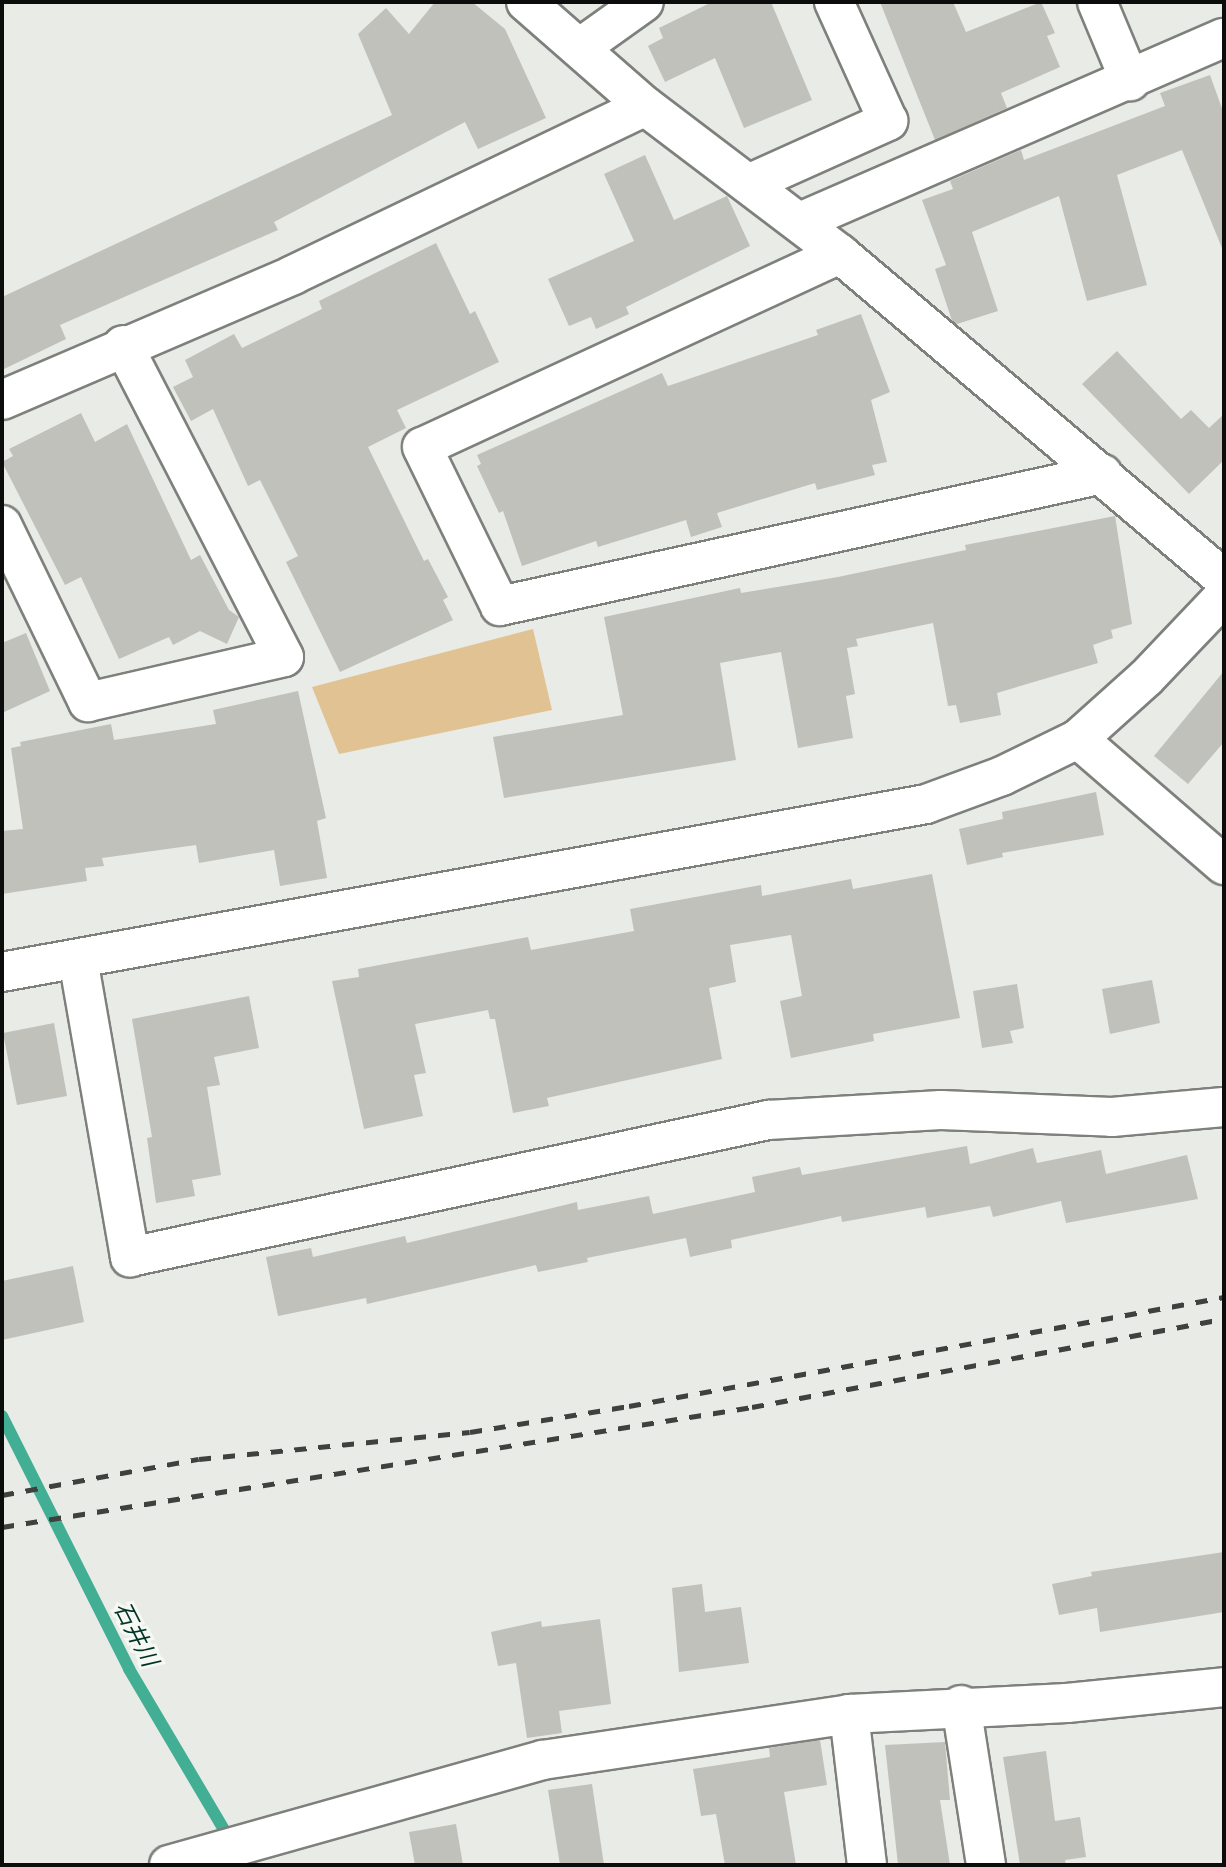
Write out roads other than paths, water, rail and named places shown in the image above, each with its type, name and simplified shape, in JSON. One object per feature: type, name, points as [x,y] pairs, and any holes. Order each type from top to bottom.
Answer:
[{"type":"street","points":[[526,2],[581,47],[645,106],[840,254],[1224,579]]},
{"type":"street","points":[[748,184],[888,121],[834,2]]},
{"type":"street","points":[[1097,2],[1130,81]]},
{"type":"street","points":[[581,47],[639,3]]},
{"type":"street","points":[[800,222],[1224,38]]},
{"type":"street","points":[[2,401],[123,345],[293,275],[645,106]]},
{"type":"street","points":[[840,254],[422,447],[500,606],[1103,474]]},
{"type":"street","points":[[2,525],[88,702],[284,657],[123,345]]},
{"type":"street","points":[[2,972],[926,804],[1002,776],[1078,739],[1146,678],[1224,596]]},
{"type":"street","points":[[1078,739],[1224,865]]},
{"type":"street","points":[[78,959],[130,1257],[768,1120],[941,1110],[1112,1117],[1224,1107]]},
{"type":"street","points":[[169,1865],[543,1760],[849,1714],[961,1705],[1067,1703],[1224,1687]]},
{"type":"street","points":[[961,1705],[986,1865]]},
{"type":"street","points":[[849,1714],[867,1865]]},
{"type":"waterway","name":"石井川","points":[[2,1416],[129,1669],[245,1865]]},
{"type":"railway","points":[[2,1495],[199,1459],[470,1432],[629,1406],[1224,1297]]},
{"type":"railway","points":[[2,1527],[752,1407],[1224,1319]]}]
